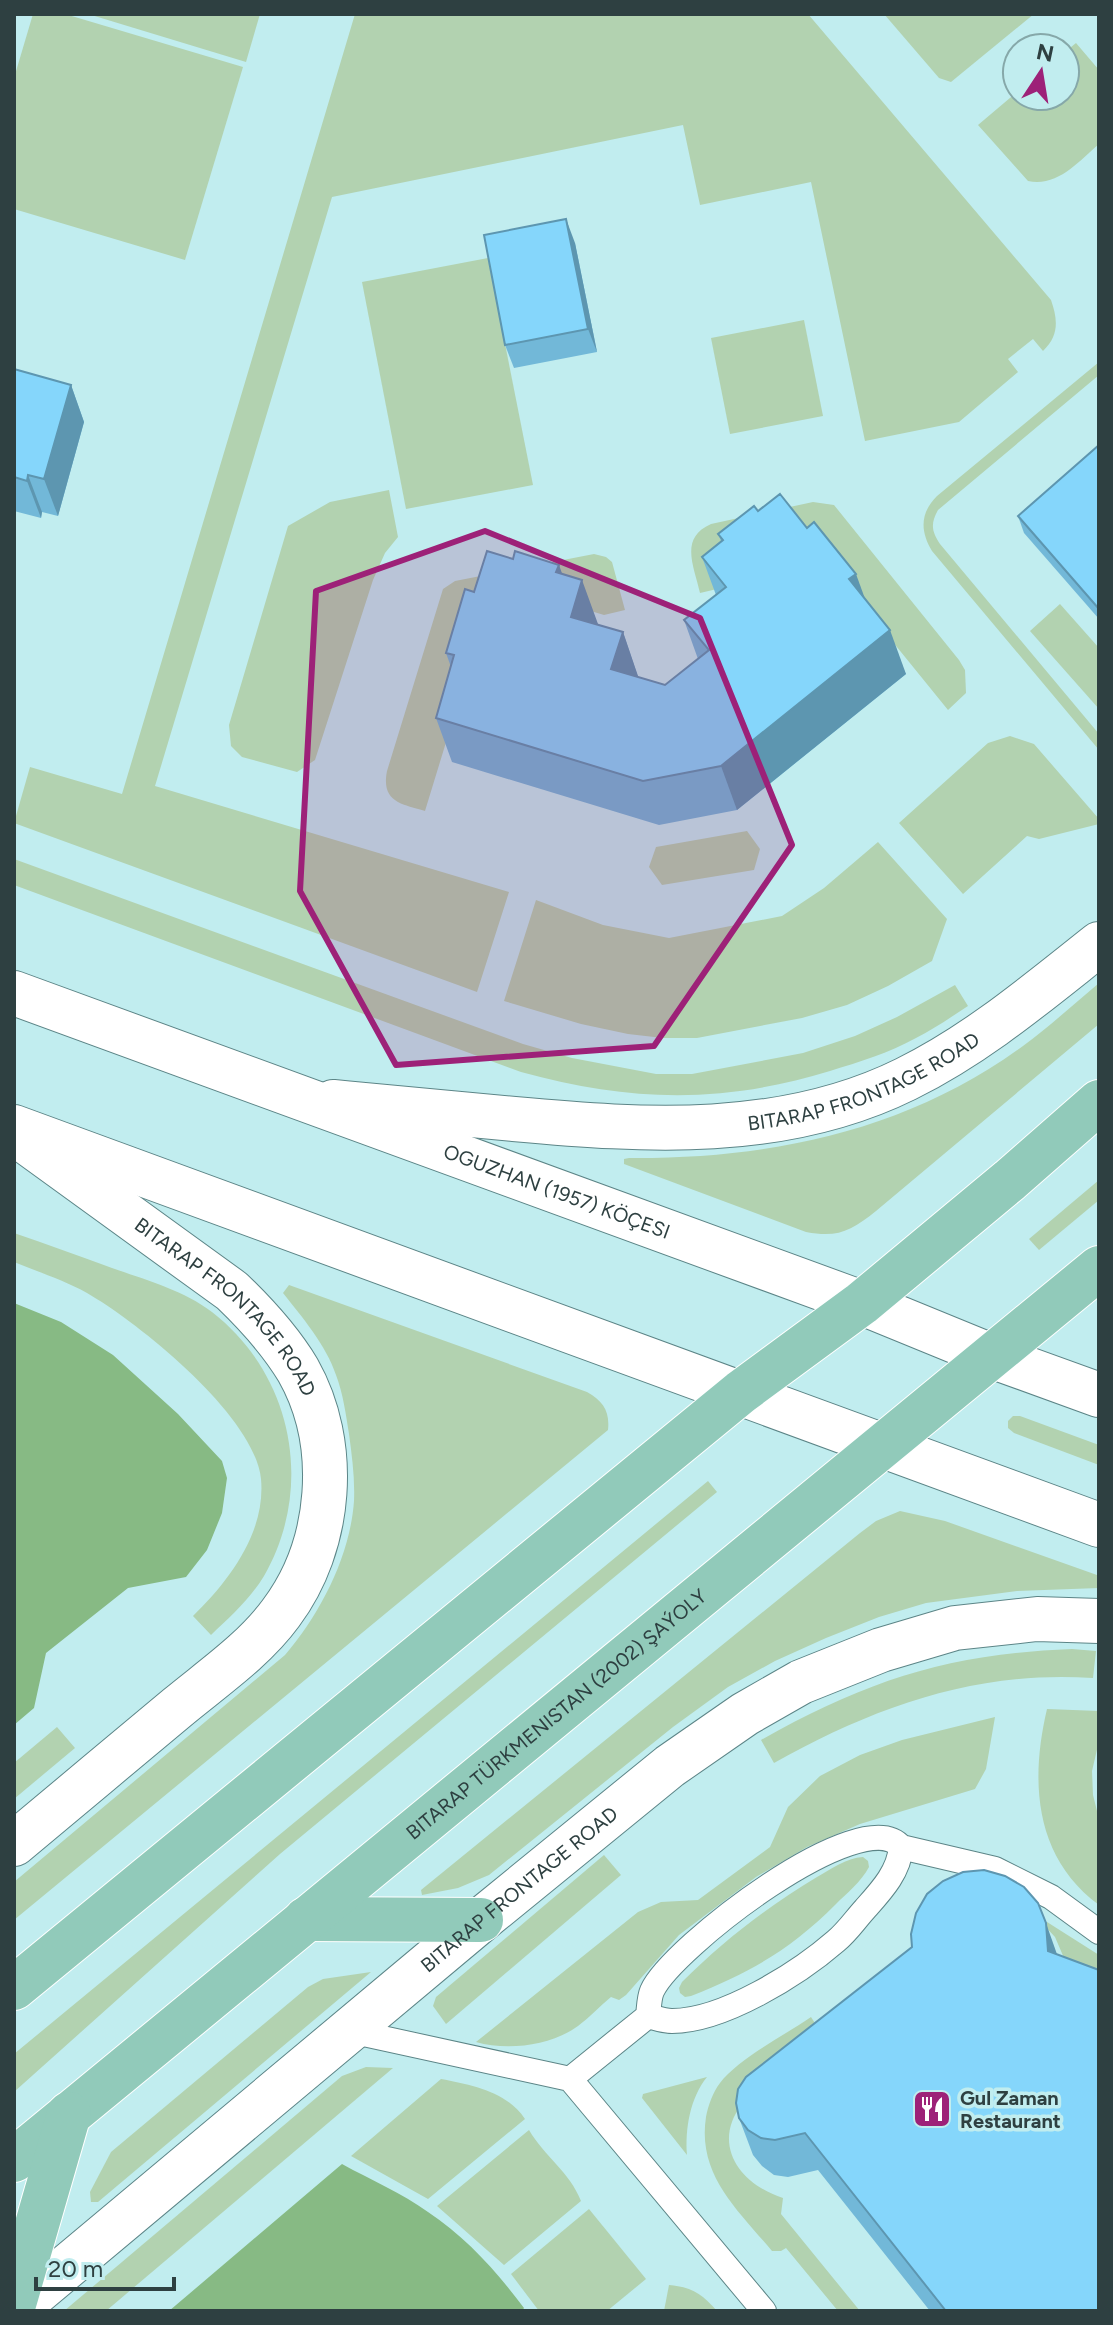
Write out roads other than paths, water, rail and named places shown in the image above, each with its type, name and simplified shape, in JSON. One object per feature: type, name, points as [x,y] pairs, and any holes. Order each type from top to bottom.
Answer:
[{"type":"main road","points":[[14,1988],[741,1392],[862,1303],[1099,1102]]},
{"type":"main road","name":"BITARAP TÜRKMENISTAN (2002) ŞAÝOLY","points":[[14,2160],[1099,1268]]},
{"type":"main road","points":[[306,1919],[481,1920]]},
{"type":"main road","points":[[14,2304],[69,2114]]},
{"type":"street","name":"BITARAP FRONTAGE ROAD","points":[[308,1100],[612,1127],[666,1129],[775,1120],[819,1111],[870,1095],[945,1059],[981,1037],[1099,944]]},
{"type":"street","name":"OGUZHAN (1957) KÖÇESI","points":[[14,993],[862,1303],[994,1357],[1099,1395]]},
{"type":"street","points":[[14,1127],[1099,1525]]},
{"type":"street","name":"BITARAP FRONTAGE ROAD","points":[[14,1133],[232,1291],[264,1322],[299,1372],[312,1401],[323,1446],[326,1483],[314,1548],[301,1580],[281,1613],[241,1655],[14,1844]]},
{"type":"street","name":"BITARAP FRONTAGE ROAD","points":[[14,2311],[481,1920],[670,1766],[745,1714],[801,1682],[881,1650],[955,1628],[1037,1619],[1099,1621]]},
{"type":"lane","points":[[570,2079],[648,2016],[652,1991],[680,1957],[737,1907],[775,1880],[828,1851],[863,1840],[888,1838],[901,1847],[995,1869],[1051,1897],[1099,1932]]},
{"type":"lane","points":[[648,2016],[669,2022],[691,2019],[742,2003],[795,1972],[838,1940],[876,1896],[893,1873],[901,1847]]},
{"type":"lane","points":[[350,2031],[570,2079],[764,2311]]},
{"type":"place","name":"Gul Zaman Restaurant","points":[[932,2109]]}]
